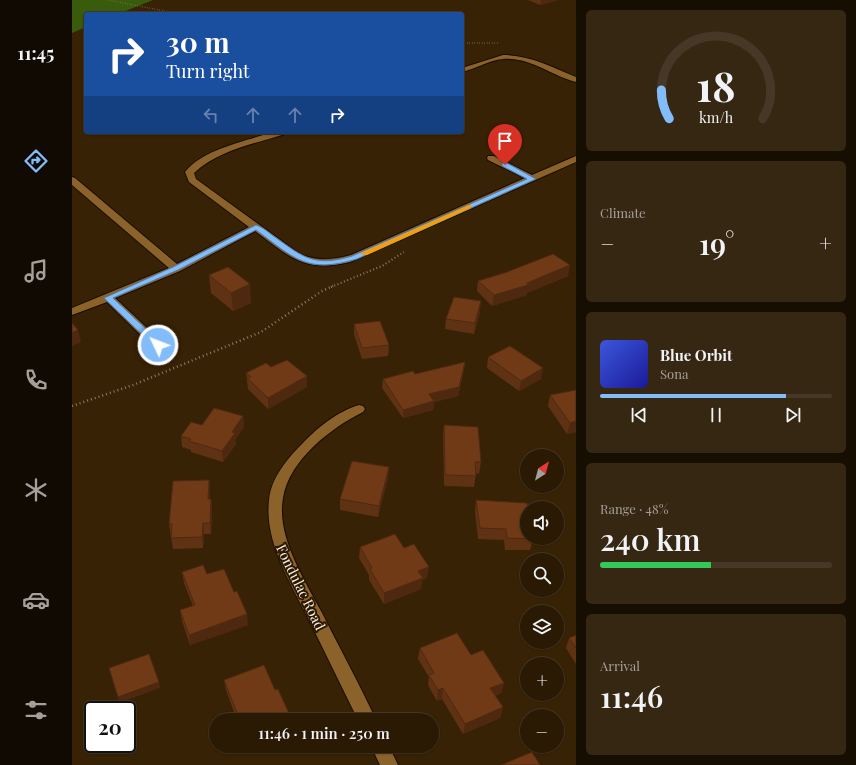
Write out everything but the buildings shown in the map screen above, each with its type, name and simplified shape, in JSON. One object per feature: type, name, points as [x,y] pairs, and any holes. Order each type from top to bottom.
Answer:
[{"type":"street","points":[[464,69],[494,59],[512,57],[530,61],[576,80]]},
{"type":"street","points":[[276,134],[213,155],[198,163],[189,172],[192,180],[297,257],[316,263],[327,264],[340,262],[355,257],[576,159]]},
{"type":"street","points":[[491,158],[532,179]]},
{"type":"street","points":[[72,180],[176,268]]},
{"type":"street","points":[[72,312],[176,268],[256,227]]},
{"type":"street","points":[[108,298],[158,345]]},
{"type":"street","name":"Fondulac Road","points":[[359,409],[345,415],[319,434],[288,466],[279,483],[275,516],[278,537],[288,562],[364,713]]},
{"type":"street","points":[[383,753],[389,765]]},
{"type":"path","points":[[108,0],[170,12]]},
{"type":"path","points":[[72,406],[133,385],[261,332],[322,291],[342,281],[382,266],[409,248]]},
{"type":"green space","points":[[72,0],[153,0],[123,12],[84,12],[84,28],[72,33]]},
{"type":"slow traffic","points":[[365,253],[469,207]]},
{"type":"route","points":[[158,345],[108,298],[176,268],[256,227],[297,257],[316,263],[327,264],[340,262],[355,257],[532,179],[505,165]]}]
